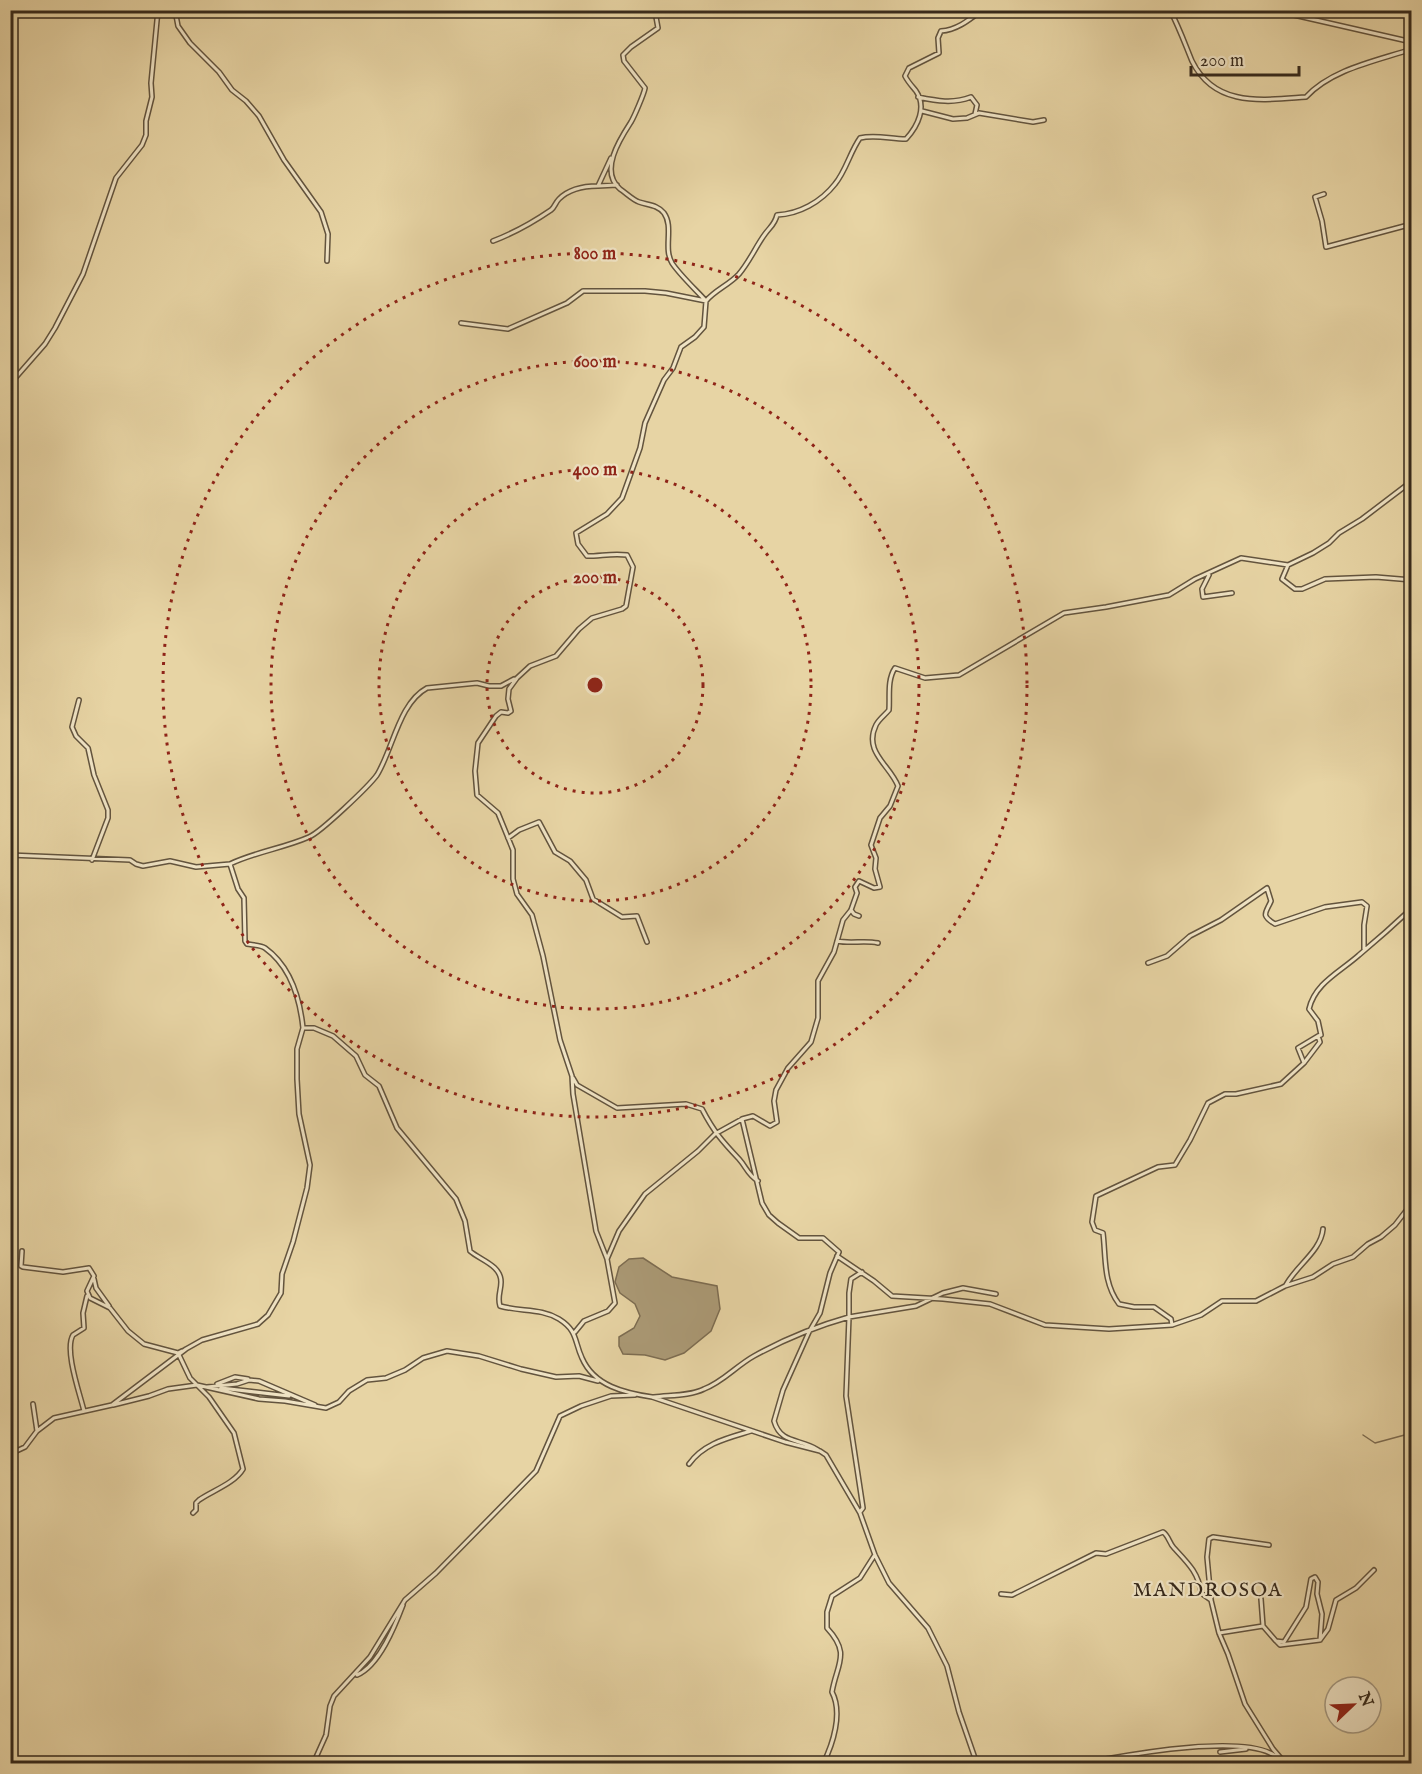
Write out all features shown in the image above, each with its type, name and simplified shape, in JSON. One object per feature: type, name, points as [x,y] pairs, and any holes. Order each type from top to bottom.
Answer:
[{"type":"street","points":[[10,384],[45,344],[55,328],[83,274],[116,178],[142,145],[146,135],[146,121],[152,97],[151,83],[158,10]]},
{"type":"street","points":[[175,10],[178,26],[190,43],[259,116],[284,160],[321,212],[328,234],[327,261]]},
{"type":"street","points":[[598,186],[645,88],[624,62],[623,55],[658,28],[656,17],[651,10]]},
{"type":"street","points":[[758,1181],[750,1176],[742,1162],[715,1134],[702,1109],[686,1104],[617,1108],[577,1084],[560,1040],[532,915],[514,886],[513,849],[498,813],[477,795],[475,771],[478,743],[496,716],[501,712],[511,711],[508,689],[517,678],[530,666],[556,656],[579,629],[592,618],[626,606],[633,567],[627,555],[614,553],[587,556],[578,544],[576,533],[607,514],[622,498],[640,448],[645,423],[664,380],[673,368],[681,347],[704,327],[706,301],[712,293],[738,276],[757,250],[764,235],[776,222],[777,214],[789,214],[816,202],[835,184],[860,138],[870,135],[889,139],[906,139],[913,131],[922,111],[917,92],[909,85],[905,76],[909,68],[939,53],[938,38],[941,31],[960,26],[982,10]]},
{"type":"street","points":[[1170,10],[1193,63],[1210,86],[1237,98],[1270,100],[1306,97],[1318,84],[1346,71],[1412,49]]},
{"type":"street","points":[[1272,10],[1412,42]]},
{"type":"street","points":[[918,97],[944,102],[960,101],[971,97],[977,105],[975,115]]},
{"type":"street","points":[[922,111],[953,119],[979,113],[1033,122],[1044,120]]},
{"type":"street","points":[[612,157],[613,176],[617,185],[637,202],[652,205],[663,211],[668,221],[669,254],[672,263],[706,301]]},
{"type":"street","points":[[493,240],[524,228],[554,208],[558,200],[584,186],[617,185]]},
{"type":"street","points":[[1324,194],[1315,197],[1322,216],[1326,247],[1412,224]]},
{"type":"street","points":[[461,323],[508,329],[567,303],[583,291],[645,291],[706,301]]},
{"type":"street","points":[[607,1260],[619,1231],[645,1194],[698,1151],[715,1134],[742,1119],[753,1116],[770,1126],[777,1122],[774,1101],[776,1090],[788,1068],[811,1042],[818,1018],[818,981],[834,952],[843,920],[851,910],[857,893],[855,886],[859,881],[874,888],[880,887],[875,869],[876,858],[871,845],[880,818],[890,806],[898,786],[896,779],[879,760],[873,745],[877,723],[889,710],[889,687],[895,668],[925,678],[959,675],[1064,613],[1168,595],[1195,579],[1241,558],[1288,565],[1329,543],[1339,533],[1362,519],[1412,481]]},
{"type":"street","points":[[1288,565],[1282,579],[1295,589],[1302,589],[1325,579],[1376,577],[1412,580]]},
{"type":"street","points":[[1210,573],[1202,589],[1203,597],[1232,593]]},
{"type":"street","points":[[10,855],[130,860],[143,866],[170,861],[196,867],[230,864],[312,837],[376,776],[402,717],[420,692],[428,688],[477,683],[501,686],[517,678]]},
{"type":"street","points":[[79,699],[72,727],[76,736],[88,748],[94,775],[108,810],[108,818],[92,860]]},
{"type":"street","points":[[508,838],[519,830],[539,822],[555,852],[570,861],[586,880],[593,899],[622,917],[637,916],[647,942]]},
{"type":"street","points":[[22,1251],[21,1266],[23,1267],[63,1272],[86,1267],[92,1271],[96,1288],[128,1331],[144,1344],[178,1353],[202,1340],[258,1324],[268,1315],[281,1293],[282,1274],[304,1207],[310,1165],[299,1114],[297,1079],[297,1049],[303,1028],[296,991],[280,964],[264,946],[247,944],[245,941],[244,898],[237,889],[230,864]]},
{"type":"street","points":[[1148,963],[1167,956],[1190,936],[1221,920],[1267,888],[1271,901],[1265,915],[1275,924],[1325,907],[1362,902],[1367,906],[1364,950]]},
{"type":"street","points":[[1304,1063],[1298,1047],[1321,1035],[1318,1020],[1309,1010],[1311,998],[1331,976],[1412,908]]},
{"type":"street","points":[[851,910],[859,916]]},
{"type":"street","points":[[837,941],[848,943],[856,940],[878,943]]},
{"type":"street","points":[[303,1028],[314,1028],[333,1035],[356,1056],[365,1075],[379,1086],[397,1128],[456,1199],[465,1221],[470,1251],[493,1265],[500,1276],[498,1299],[500,1306],[547,1312],[562,1320],[574,1332],[582,1359],[599,1382]]},
{"type":"street","points":[[1172,1325],[1172,1319],[1154,1307],[1119,1304],[1112,1294],[1106,1272],[1103,1233],[1095,1230],[1092,1222],[1096,1196],[1158,1167],[1175,1165],[1208,1103],[1225,1094],[1236,1094],[1281,1084],[1304,1063],[1320,1042],[1318,1036]]},
{"type":"street","points":[[572,1076],[596,1231],[607,1260],[615,1303],[608,1311],[584,1322],[574,1332]]},
{"type":"street","points":[[742,1119],[762,1203],[769,1215],[799,1238],[823,1238],[838,1252],[820,1313],[783,1390],[774,1421],[780,1434],[786,1439],[807,1444],[820,1451],[832,1463],[860,1513],[875,1556],[889,1582],[928,1628],[947,1666],[959,1712],[977,1764]]},
{"type":"street","points":[[837,1256],[892,1296],[990,1305],[1045,1324],[1109,1329],[1172,1325],[1201,1315],[1221,1301],[1256,1301],[1285,1286],[1313,1277],[1333,1264],[1353,1257],[1395,1225],[1412,1203]]},
{"type":"street","points":[[1285,1286],[1315,1248],[1323,1236],[1323,1229]]},
{"type":"street","points":[[860,1513],[861,1498],[846,1396],[849,1293],[851,1279],[861,1272]]},
{"type":"street","points":[[84,1411],[70,1346],[73,1335],[84,1328],[83,1313],[87,1289],[94,1279]]},
{"type":"street","points":[[652,1397],[702,1390],[722,1380],[755,1355],[849,1317],[907,1308],[963,1288],[996,1294]]},
{"type":"street","points":[[87,1294],[92,1300],[110,1308]]},
{"type":"street","points":[[112,1405],[186,1349]]},
{"type":"street","points":[[10,1454],[25,1447],[37,1431],[54,1418],[149,1396],[168,1389],[197,1384],[259,1399],[326,1408],[339,1402],[349,1391],[367,1380],[386,1378],[405,1370],[423,1358],[447,1351],[479,1356],[556,1377],[579,1376],[636,1395]]},
{"type":"street","points":[[179,1355],[190,1378],[209,1397],[234,1433],[243,1469],[241,1473],[199,1500],[193,1513]]},
{"type":"street","points":[[212,1386],[235,1377],[259,1381],[291,1396]]},
{"type":"street","points":[[205,1387],[237,1384],[249,1380]]},
{"type":"street","points":[[220,1390],[221,1388],[291,1396],[319,1407]]},
{"type":"street","points":[[313,1764],[326,1735],[330,1706],[334,1696],[370,1657],[405,1600],[436,1573],[536,1471],[560,1416],[611,1396],[652,1397],[820,1451]]},
{"type":"street","points":[[33,1404],[37,1431]]},
{"type":"street","points":[[689,1464],[704,1449],[719,1441],[752,1430]]},
{"type":"street","points":[[1001,1594],[1012,1595],[1096,1553],[1106,1554],[1163,1532],[1198,1576],[1201,1593],[1211,1600]]},
{"type":"street","points":[[1269,1545],[1220,1537],[1209,1539],[1207,1557],[1211,1600],[1219,1633],[1245,1704],[1273,1749],[1285,1763]]},
{"type":"street","points":[[823,1764],[830,1750],[833,1736],[838,1703],[832,1692],[842,1653],[838,1640],[827,1628],[827,1612],[832,1596],[860,1578],[875,1556]]},
{"type":"street","points":[[1261,1599],[1263,1626],[1280,1645],[1287,1646],[1320,1640],[1328,1629],[1336,1600],[1356,1588],[1374,1570]]},
{"type":"street","points":[[1276,1641],[1284,1642],[1297,1623],[1306,1607],[1311,1579],[1315,1577],[1318,1582],[1317,1594],[1322,1614],[1320,1640]]},
{"type":"street","points":[[1219,1633],[1263,1626]]},
{"type":"street","points":[[1103,1764],[1106,1759],[1161,1750],[1235,1745],[1269,1752],[1285,1763]]},
{"type":"street","points":[[1220,1752],[1251,1749]]},
{"type":"shaded area","points":[[643,1258],[672,1277],[717,1286],[720,1309],[711,1331],[684,1353],[665,1360],[645,1355],[623,1354],[619,1346],[619,1337],[634,1328],[640,1316],[635,1304],[620,1293],[615,1282],[619,1267],[629,1259]]},
{"type":"waterway","points":[[1363,1435],[1375,1443],[1412,1433]]},
{"type":"district","name":"MANDROSOA","points":[[1208,1589]]}]
